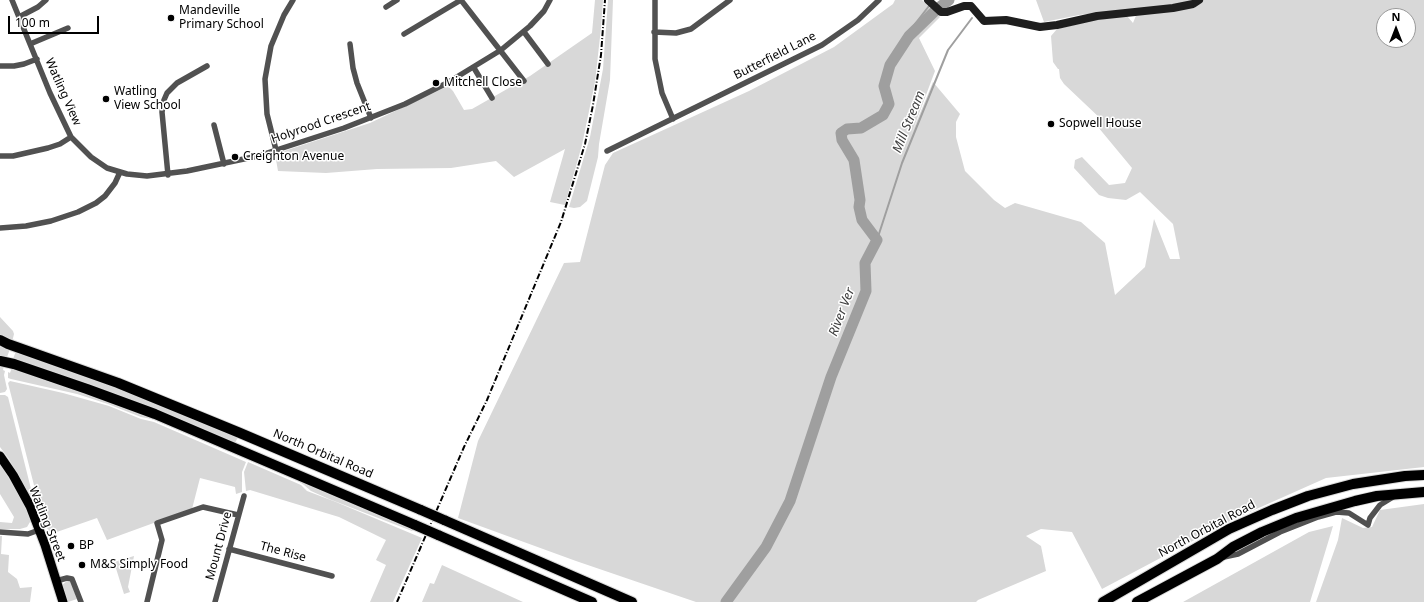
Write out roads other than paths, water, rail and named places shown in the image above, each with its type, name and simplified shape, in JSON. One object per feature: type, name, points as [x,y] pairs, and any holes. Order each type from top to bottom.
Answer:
[{"type":"highway","name":"North Orbital Road","points":[[0,340],[132,389],[240,433],[632,602]]},
{"type":"highway","points":[[0,361],[36,371],[155,414],[592,602]]},
{"type":"highway","name":"North Orbital Road","points":[[1103,602],[1229,530],[1272,510],[1308,496],[1353,484],[1405,476],[1424,475]]},
{"type":"highway","points":[[1138,602],[1217,559],[1233,547],[1262,532],[1296,518],[1377,496],[1424,492]]},
{"type":"main road","name":"Watling Street","points":[[0,456],[13,474],[25,497],[39,530],[64,602]]},
{"type":"street","name":"Watling View","points":[[12,0],[59,114],[71,137],[91,157],[107,168],[120,172]]},
{"type":"street","points":[[19,17],[38,7],[46,0]]},
{"type":"street","points":[[276,150],[267,114],[265,79],[271,46],[284,15],[293,0]]},
{"type":"street","points":[[386,7],[397,0]]},
{"type":"street","points":[[404,34],[461,0],[524,81]]},
{"type":"street","name":"Holyrood Crescent","points":[[120,172],[136,176],[168,175],[224,164],[276,150],[372,118],[439,88],[474,68],[524,32],[538,18],[550,0]]},
{"type":"street","points":[[655,0],[655,59],[662,93],[673,119]]},
{"type":"street","points":[[654,32],[676,33],[691,29],[730,0]]},
{"type":"street","name":"Butterfield Lane","points":[[607,151],[832,39],[858,20],[879,0]]},
{"type":"street","points":[[934,6],[944,13],[964,6],[971,6],[982,20],[986,22],[1006,20],[1033,26],[1048,27],[1097,16],[1174,8],[1193,4],[1199,0]]},
{"type":"street","points":[[30,44],[68,28]]},
{"type":"street","points":[[524,32],[548,64]]},
{"type":"street","points":[[350,44],[353,68],[357,83],[372,118]]},
{"type":"street","points":[[0,66],[24,64],[37,59]]},
{"type":"street","points":[[168,175],[162,112],[164,100],[167,93],[177,83],[207,66]]},
{"type":"street","points":[[474,68],[492,98]]},
{"type":"street","points":[[214,125],[224,164]]},
{"type":"street","points":[[0,156],[13,156],[48,148],[60,144],[71,137]]},
{"type":"street","points":[[0,228],[26,226],[51,221],[78,212],[96,203],[105,196],[115,183],[120,172]]},
{"type":"street","points":[[1217,559],[1238,554],[1280,532],[1336,512],[1349,513],[1368,524],[1370,518],[1380,505],[1396,495]]},
{"type":"street","name":"Mount Drive","points":[[215,602],[244,496]]},
{"type":"street","points":[[147,602],[162,540],[157,523],[203,507],[238,515]]},
{"type":"street","points":[[0,532],[28,534],[39,530]]},
{"type":"street","name":"The Rise","points":[[229,549],[332,576]]},
{"type":"street","name":"Watling Street","points":[[56,581],[67,578],[72,579],[81,602]]},
{"type":"waterway","name":"River Ver","points":[[726,602],[766,547],[790,501],[831,377],[866,291],[865,263],[877,240],[862,220],[859,207],[860,200],[854,160],[842,140],[841,133],[847,129],[861,128],[883,115],[889,104],[884,86],[890,65],[909,36],[937,9],[949,0]]},
{"type":"waterway","points":[[909,36],[915,24],[929,6]]},
{"type":"waterway","name":"Mill Stream","points":[[877,240],[902,163],[948,50],[972,18]]},
{"type":"railway","points":[[397,602],[464,447],[487,400],[561,222],[585,144],[593,105],[601,55],[605,0]]},
{"type":"place","name":"Mandeville Primary School","points":[[171,18]]},
{"type":"place","name":"Mitchell Close","points":[[436,83]]},
{"type":"place","name":"Watling View School","points":[[106,99]]},
{"type":"place","name":"Sopwell House","points":[[1051,124]]},
{"type":"place","name":"Creighton Avenue","points":[[235,157]]},
{"type":"place","name":"BP","points":[[71,546]]},
{"type":"place","name":"M&S Simply Food","points":[[82,565]]}]
